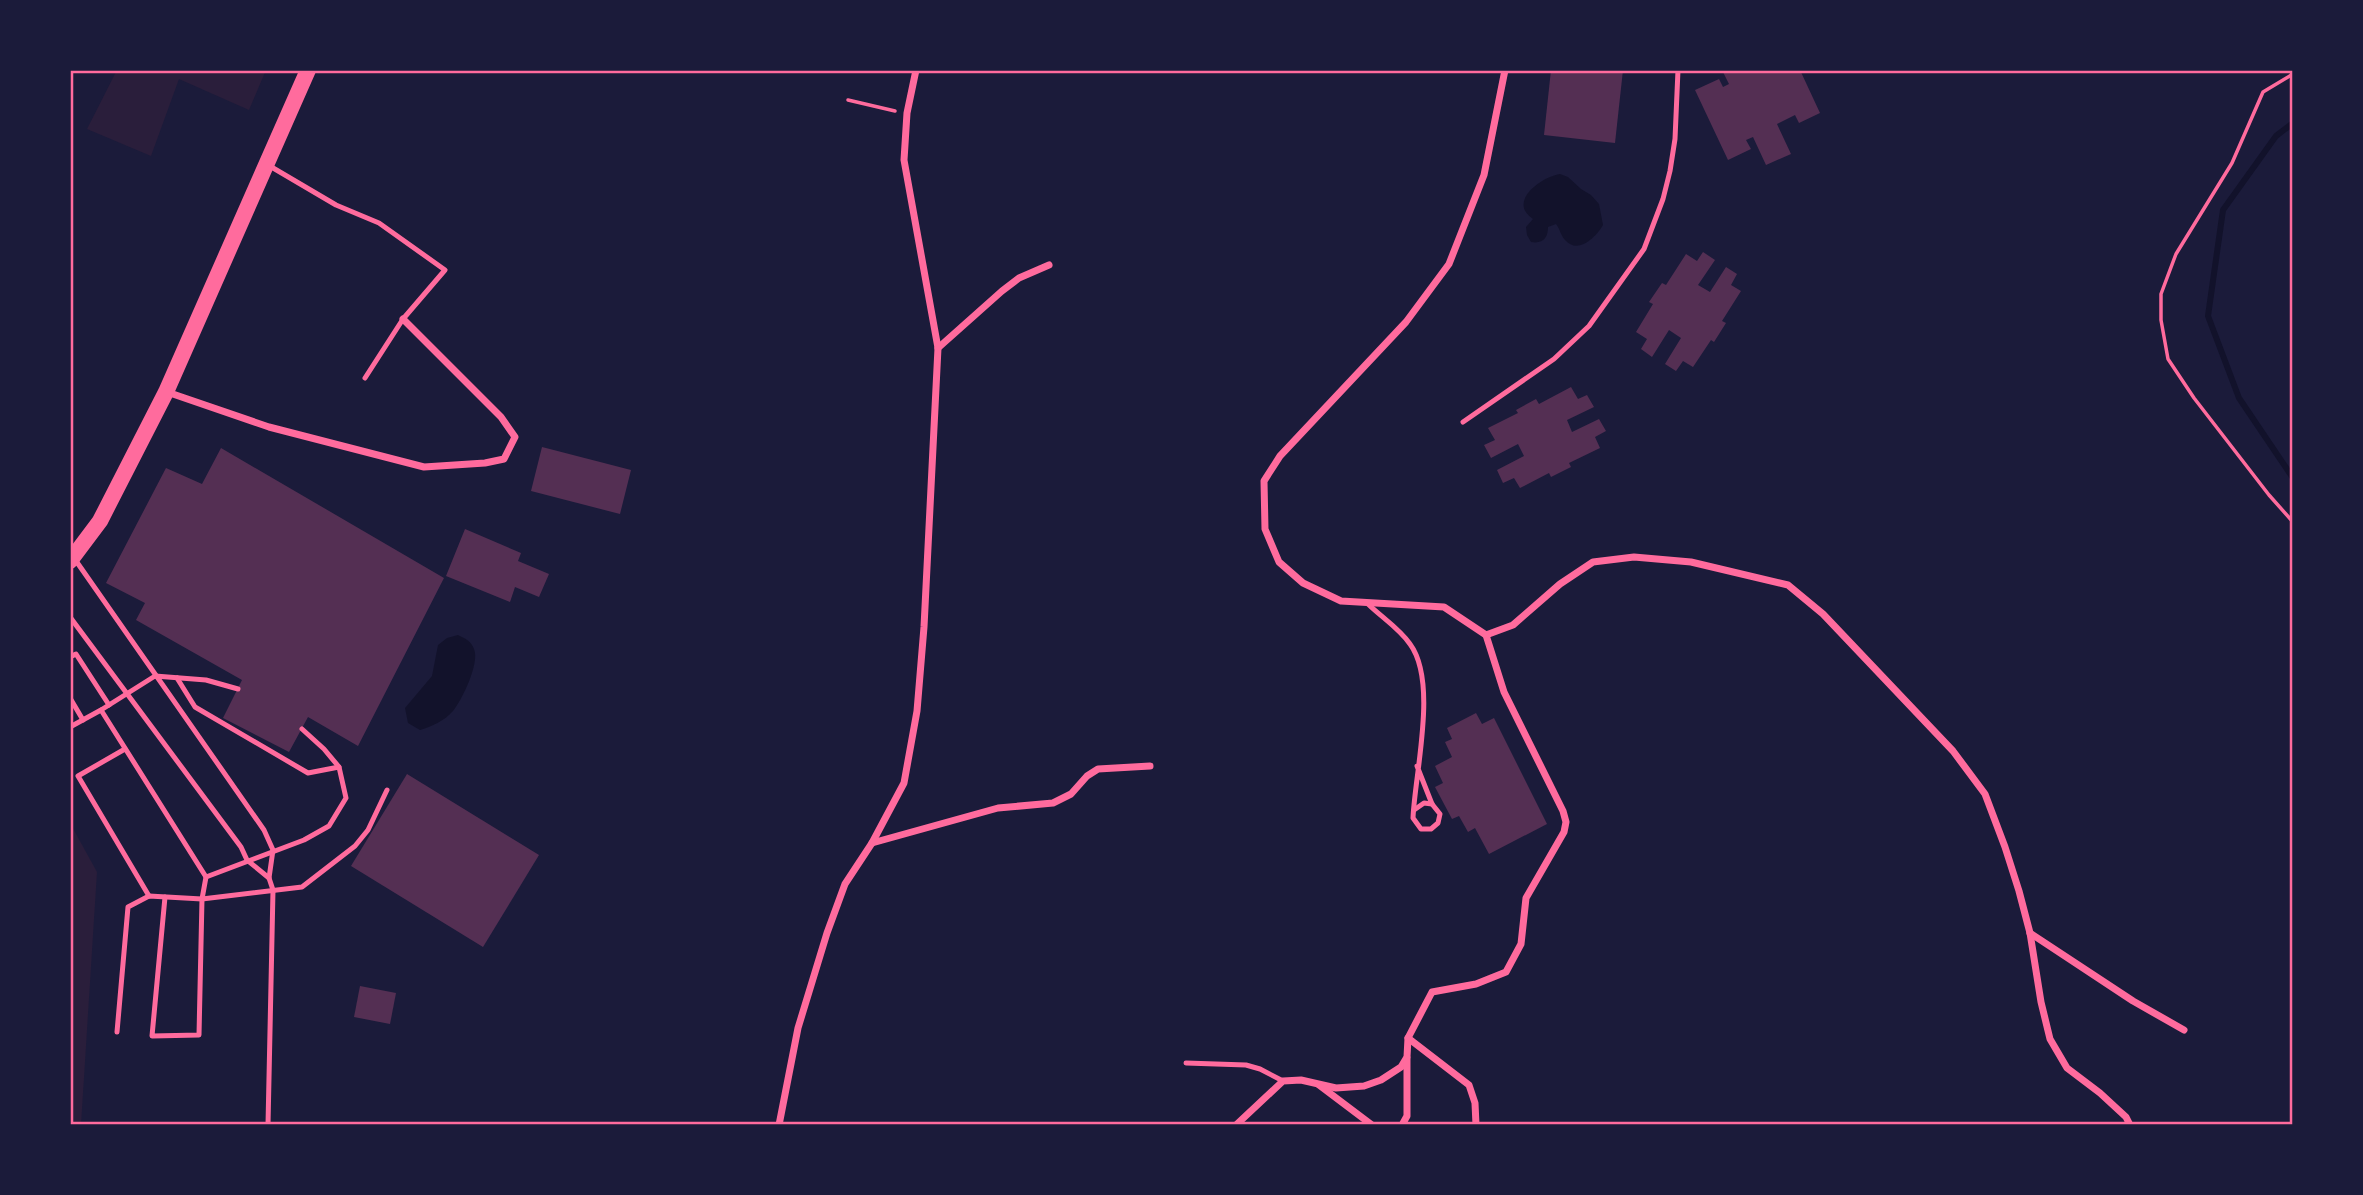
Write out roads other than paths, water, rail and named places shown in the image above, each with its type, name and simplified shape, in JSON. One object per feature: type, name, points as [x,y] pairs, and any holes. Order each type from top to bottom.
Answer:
[{"type":"main road","points":[[72,559],[100,521],[166,392],[308,70]]},
{"type":"street","points":[[779,1125],[798,1028],[827,933],[845,884],[872,843],[904,783],[917,711],[924,627],[938,348],[904,160],[907,113],[916,70]]},
{"type":"street","points":[[1402,1125],[1407,1116],[1408,1038],[1432,992],[1476,984],[1506,972],[1521,944],[1526,898],[1564,832],[1566,822],[1504,692],[1486,635],[1444,607],[1341,601],[1303,583],[1279,562],[1265,529],[1264,481],[1280,456],[1406,322],[1450,264],[1484,175],[1504,70]]},
{"type":"street","points":[[938,348],[1019,278],[1049,264]]},
{"type":"street","points":[[166,392],[269,427],[424,467],[485,463],[503,459],[515,437],[502,417],[403,319]]},
{"type":"street","points":[[1486,635],[1514,625],[1560,584],[1593,562],[1633,557],[1691,562],[1788,585],[1823,614],[1953,751],[1985,794],[2006,847],[2030,933],[2050,1039],[2067,1068],[2100,1093],[2126,1117],[2130,1125]]},
{"type":"street","points":[[872,843],[998,808],[1053,803],[1071,794],[1087,776],[1098,769],[1150,766]]},
{"type":"street","points":[[2030,933],[2133,1001],[2184,1030]]},
{"type":"street","points":[[1408,1038],[1469,1085],[1475,1104],[1476,1125]]},
{"type":"street","points":[[1236,1125],[1283,1082],[1300,1080],[1336,1088],[1364,1086],[1381,1080],[1401,1067],[1406,1057]]},
{"type":"street","points":[[1317,1083],[1371,1125]]},
{"type":"lane","points":[[1463,422],[1554,359],[1589,326],[1644,249],[1663,199],[1670,171],[1675,139],[1678,70]]},
{"type":"lane","points":[[266,164],[336,205],[379,223],[445,270],[403,319],[365,378]]},
{"type":"lane","points":[[72,559],[264,830],[273,850],[269,878],[273,890],[268,1125]]},
{"type":"lane","points":[[1365,601],[1412,646],[1425,687],[1417,766],[1413,818],[1421,829],[1431,829],[1440,818],[1417,766]]},
{"type":"lane","points":[[70,617],[241,847],[247,860],[269,878]]},
{"type":"lane","points":[[70,657],[76,654],[109,705]]},
{"type":"lane","points":[[70,727],[155,676],[206,680],[238,689]]},
{"type":"lane","points":[[177,678],[195,707],[308,773],[339,767]]},
{"type":"lane","points":[[70,698],[83,720]]},
{"type":"lane","points":[[101,710],[206,877],[202,899],[199,1035],[152,1036],[165,897]]},
{"type":"lane","points":[[206,877],[303,840],[329,826],[346,799],[339,767],[302,729]]},
{"type":"lane","points":[[125,749],[78,776],[149,896]]},
{"type":"lane","points":[[117,1032],[128,907],[149,896],[202,899],[302,887],[355,846],[368,830],[387,790]]},
{"type":"lane","points":[[1414,810],[1424,803],[1432,804]]},
{"type":"lane","points":[[1186,1063],[1246,1065],[1260,1069],[1283,1082]]},
{"type":"waterway","points":[[2293,123],[2276,136],[2223,210],[2208,316],[2239,398],[2293,478]]}]
